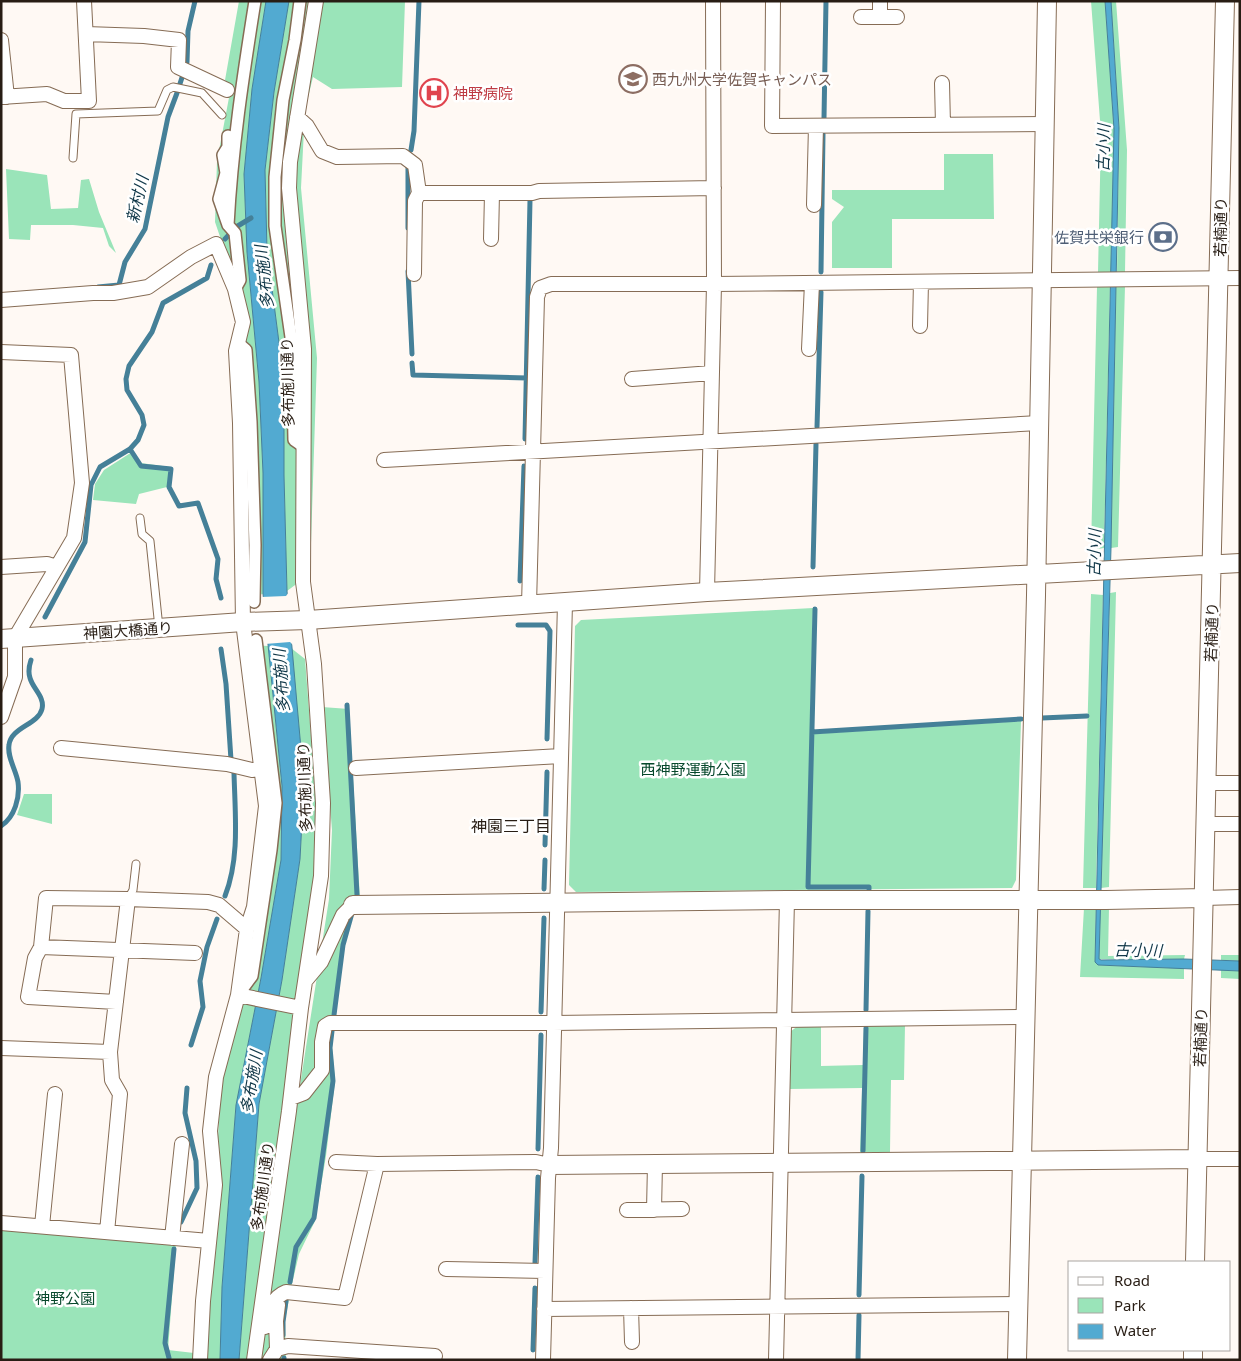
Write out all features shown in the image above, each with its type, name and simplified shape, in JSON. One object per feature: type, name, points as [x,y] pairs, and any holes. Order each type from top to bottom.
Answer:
[{"type":"street","points":[[1,40],[4,97],[47,94],[64,101],[89,101],[84,1]]},
{"type":"street","points":[[235,289],[240,280],[232,229],[219,199],[229,173],[223,156],[228,146],[229,132],[237,122],[254,1]]},
{"type":"street","points":[[300,1],[295,40],[283,100],[275,177],[276,226],[292,344],[294,440],[304,447]]},
{"type":"street","name":"多布施川通り","points":[[254,1356],[291,1098],[301,1008],[321,876],[323,803],[314,664],[302,620],[304,349],[290,188],[290,162],[316,1]]},
{"type":"street","points":[[707,592],[714,284],[713,1]]},
{"type":"street","points":[[773,1],[772,126],[1045,124]]},
{"type":"street","points":[[880,1],[880,17]]},
{"type":"street","points":[[1017,1360],[1036,575],[1047,1]]},
{"type":"street","name":"若楠通り","points":[[1195,1261],[1226,1]]},
{"type":"street","points":[[860,17],[897,17]]},
{"type":"street","points":[[86,34],[144,36],[178,40],[178,67],[226,90]]},
{"type":"street","points":[[942,83],[943,125]]},
{"type":"street","points":[[297,117],[307,126],[322,151],[336,157],[403,156],[415,165],[419,193],[415,201],[414,274]]},
{"type":"street","points":[[814,205],[816,126]]},
{"type":"street","points":[[419,193],[714,188]]},
{"type":"street","points":[[492,193],[492,238]]},
{"type":"street","points":[[1,300],[113,293],[148,287],[190,257],[216,244],[235,289],[243,322],[236,351],[249,622],[261,769],[266,806],[254,907],[247,929],[238,995],[216,1077],[210,1131],[215,1185],[200,1360]]},
{"type":"street","points":[[529,605],[537,296],[540,288],[551,284],[1240,278]]},
{"type":"street","points":[[920,326],[921,282]]},
{"type":"street","points":[[809,349],[812,283]]},
{"type":"street","points":[[238,343],[246,350],[251,422],[255,545],[254,602]]},
{"type":"street","points":[[1,352],[71,355],[82,483],[74,538],[57,567],[8,638],[15,677],[1,717]]},
{"type":"street","points":[[632,379],[712,373]]},
{"type":"street","points":[[384,460],[1039,423]]},
{"type":"street","name":"神園大橋通り","points":[[8,638],[565,603],[707,592],[1240,563]]},
{"type":"street","points":[[1,567],[47,564],[57,567]]},
{"type":"street","points":[[543,1360],[551,1148],[565,603]]},
{"type":"street","points":[[238,995],[252,976],[271,850],[276,803],[256,640]]},
{"type":"street","points":[[62,748],[227,764],[252,770],[261,769]]},
{"type":"street","points":[[356,768],[561,756]]},
{"type":"street","points":[[1207,783],[1240,783]]},
{"type":"street","points":[[1206,824],[1240,824]]},
{"type":"street","points":[[306,980],[321,962],[343,915],[353,906],[788,900],[1098,900],[1240,897]]},
{"type":"street","points":[[116,1002],[28,997],[35,958],[41,947],[46,898],[208,902],[219,905],[247,929]]},
{"type":"street","points":[[107,1232],[120,1094],[112,1080],[110,1052],[128,899]]},
{"type":"street","points":[[776,1360],[788,900]]},
{"type":"street","points":[[41,947],[195,953]]},
{"type":"street","points":[[238,995],[301,1008]]},
{"type":"street","points":[[291,1098],[304,1093],[322,1070],[322,1042],[326,1026],[330,1023],[554,1023],[1024,1017]]},
{"type":"street","points":[[1,1048],[110,1052]]},
{"type":"street","points":[[42,1226],[55,1094]]},
{"type":"street","points":[[172,1238],[182,1144]]},
{"type":"street","points":[[336,1162],[377,1164],[536,1162],[549,1165],[1240,1158]]},
{"type":"street","points":[[254,1356],[271,1305],[280,1294],[286,1292],[345,1298],[377,1164]]},
{"type":"street","points":[[654,1210],[655,1164]]},
{"type":"street","points":[[627,1210],[682,1209]]},
{"type":"street","points":[[1,1223],[209,1241]]},
{"type":"street","points":[[446,1269],[545,1270]]},
{"type":"street","points":[[274,1354],[280,1294]]},
{"type":"street","points":[[544,1309],[1018,1304]]},
{"type":"street","points":[[632,1308],[632,1342]]},
{"type":"street","points":[[274,1354],[288,1346],[387,1356],[435,1356]]},
{"type":"lane","points":[[313,24],[324,1]]},
{"type":"lane","points":[[73,158],[76,114],[158,111],[167,90],[173,87],[202,93],[222,115]]},
{"type":"lane","points":[[140,518],[142,534],[150,541],[159,628]]},
{"type":"lane","points":[[128,899],[133,890],[136,864]]},
{"type":"green space","points":[[239,1],[266,1],[252,89],[244,174],[247,252],[259,382],[263,473],[263,594],[251,596],[247,421],[241,353],[248,319],[215,222],[217,161],[231,87],[225,80]]},
{"type":"green space","points":[[289,1],[405,1],[402,87],[332,89],[313,77],[305,110],[301,188],[317,358],[310,574],[287,591],[284,382],[267,250],[265,170],[274,92]]},
{"type":"green space","points":[[1091,1],[1105,1],[1114,129],[1111,272],[1098,272],[1101,134]]},
{"type":"green space","points":[[1111,1],[1116,1],[1127,150],[1125,272],[1117,272],[1119,128]]},
{"type":"green space","points":[[944,154],[993,154],[994,219],[892,219],[892,268],[832,268],[832,222],[844,207],[832,199],[832,190],[944,190]]},
{"type":"green space","points":[[6,169],[47,175],[51,209],[78,208],[81,180],[89,179],[99,212],[116,253],[109,246],[103,228],[73,225],[31,225],[30,240],[9,239]]},
{"type":"green space","points":[[1125,286],[1118,547],[1111,548],[1116,287]]},
{"type":"green space","points":[[1097,287],[1110,287],[1104,548],[1091,550]]},
{"type":"green space","points":[[132,452],[141,463],[170,467],[167,487],[139,494],[136,504],[93,500],[95,484],[104,470]]},
{"type":"green space","points":[[1116,592],[1109,887],[1101,888],[1110,593]]},
{"type":"green space","points":[[1091,594],[1103,595],[1096,888],[1083,888]]},
{"type":"green space","name":"西神野運動公園","points":[[813,608],[810,734],[1021,721],[1016,880],[1012,888],[576,892],[569,885],[575,626],[581,620]]},
{"type":"green space","points":[[251,645],[268,646],[282,786],[281,860],[261,978],[236,1105],[222,1287],[220,1360],[205,1360],[208,1307],[222,1191],[218,1137],[221,1087],[238,1018],[271,803]]},
{"type":"green space","points":[[291,648],[305,659],[316,800],[315,874],[247,1360],[239,1360],[259,1104],[282,980],[300,859],[304,783]]},
{"type":"green space","points":[[322,707],[349,709],[360,899],[353,912],[344,945],[332,1047],[335,1081],[326,1156],[315,1221],[299,1254],[292,1284],[285,1320],[286,1360],[261,1360],[262,1330],[329,899],[332,830]]},
{"type":"green space","points":[[24,794],[52,794],[52,824],[17,815]]},
{"type":"green space","points":[[1084,908],[1096,908],[1095,962],[1098,965],[1184,968],[1184,979],[1080,977]]},
{"type":"green space","points":[[1100,908],[1109,908],[1108,956],[1185,955],[1184,959],[1099,959]]},
{"type":"green space","points":[[1221,955],[1240,955],[1240,961],[1221,960]]},
{"type":"green space","points":[[1221,970],[1240,971],[1240,979],[1221,978]]},
{"type":"green space","points":[[799,1025],[821,1025],[821,1066],[863,1065],[864,1025],[905,1025],[904,1080],[891,1080],[890,1152],[860,1152],[862,1088],[789,1089],[790,1032]]},
{"type":"green space","name":"神野公園","points":[[1,1229],[176,1245],[168,1350],[194,1353],[194,1360],[1,1360]]},
{"type":"water","name":"多布施川","points":[[266,1],[289,1],[274,92],[265,170],[267,250],[284,381],[287,591],[304,783],[300,859],[282,980],[259,1104],[239,1360],[220,1360],[222,1287],[236,1105],[261,978],[281,860],[282,786],[263,594],[263,473],[259,382],[247,252],[244,174],[252,89]]},
{"type":"water","points":[[1105,1],[1111,1],[1119,128],[1111,548],[1099,959],[1240,961],[1240,971],[1098,965],[1095,962],[1114,129]]},
{"type":"pier","points":[[289,592],[293,645],[290,642],[265,644],[261,597],[286,596]]},
{"type":"waterway","name":"新村川","points":[[98,287],[119,285],[125,262],[145,229],[168,117],[187,62],[188,31],[195,1]]},
{"type":"waterway","points":[[411,150],[414,131],[419,1]]},
{"type":"waterway","points":[[824,118],[826,1]]},
{"type":"waterway","points":[[821,272],[823,134]]},
{"type":"waterway","points":[[408,168],[408,228]]},
{"type":"waterway","points":[[525,439],[530,200]]},
{"type":"waterway","points":[[225,239],[236,227],[251,218]]},
{"type":"waterway","points":[[45,617],[85,542],[91,485],[100,467],[130,449],[138,440],[144,425],[142,415],[127,390],[126,379],[129,366],[152,332],[163,303],[207,278],[211,265]]},
{"type":"waterway","points":[[408,271],[412,354]]},
{"type":"waterway","points":[[817,427],[821,292]]},
{"type":"waterway","points":[[412,363],[413,375],[527,378]]},
{"type":"waterway","points":[[813,567],[816,444]]},
{"type":"waterway","points":[[130,449],[141,466],[171,469],[169,487],[179,506],[198,503],[218,559],[216,579],[221,598]]},
{"type":"waterway","points":[[520,581],[524,466]]},
{"type":"waterway","points":[[815,609],[808,887],[869,887],[869,889]]},
{"type":"waterway","points":[[518,625],[546,625],[550,631],[547,739]]},
{"type":"waterway","points":[[221,649],[226,684],[231,760]]},
{"type":"waterway","points":[[1,826],[13,812],[18,794],[18,782],[9,754],[11,739],[14,734],[35,719],[42,709],[42,701],[29,676],[31,660]]},
{"type":"waterway","points":[[347,705],[357,895]]},
{"type":"waterway","points":[[1042,718],[1087,716]]},
{"type":"waterway","points":[[812,732],[1021,719]]},
{"type":"waterway","points":[[545,845],[547,772]]},
{"type":"waterway","points":[[225,896],[230,881],[235,851],[234,773]]},
{"type":"waterway","points":[[544,889],[545,860]]},
{"type":"waterway","points":[[866,1010],[868,911]]},
{"type":"waterway","points":[[334,1015],[343,945],[352,913]]},
{"type":"waterway","points":[[541,1012],[544,918]]},
{"type":"waterway","points":[[191,1045],[203,1007],[200,981],[207,947],[217,919]]},
{"type":"waterway","points":[[863,1151],[866,1028]]},
{"type":"waterway","points":[[290,1282],[296,1247],[314,1218],[333,1081],[330,1048],[332,1031]]},
{"type":"waterway","points":[[538,1149],[541,1035]]},
{"type":"waterway","points":[[181,1222],[197,1188],[196,1161],[185,1113],[187,1088]]},
{"type":"waterway","points":[[859,1295],[862,1176]]},
{"type":"waterway","points":[[535,1263],[538,1177]]},
{"type":"waterway","points":[[169,1358],[165,1343],[174,1249]]},
{"type":"waterway","points":[[533,1350],[535,1288]]},
{"type":"waterway","points":[[283,1335],[286,1301]]},
{"type":"waterway","points":[[858,1360],[859,1315]]},
{"type":"place","name":"西九州大学佐賀キャンパス","points":[[633,79]]},
{"type":"place","name":"神野病院","points":[[434,93]]},
{"type":"place","name":"佐賀共栄銀行","points":[[1163,237]]},
{"type":"district","name":"神園三丁目","points":[[511,826]]},
{"type":"water label","name":"古小川","points":[[1103,148]]},
{"type":"water label","name":"古小川","points":[[1094,553]]},
{"type":"water label","name":"古小川","points":[[1138,950]]}]
